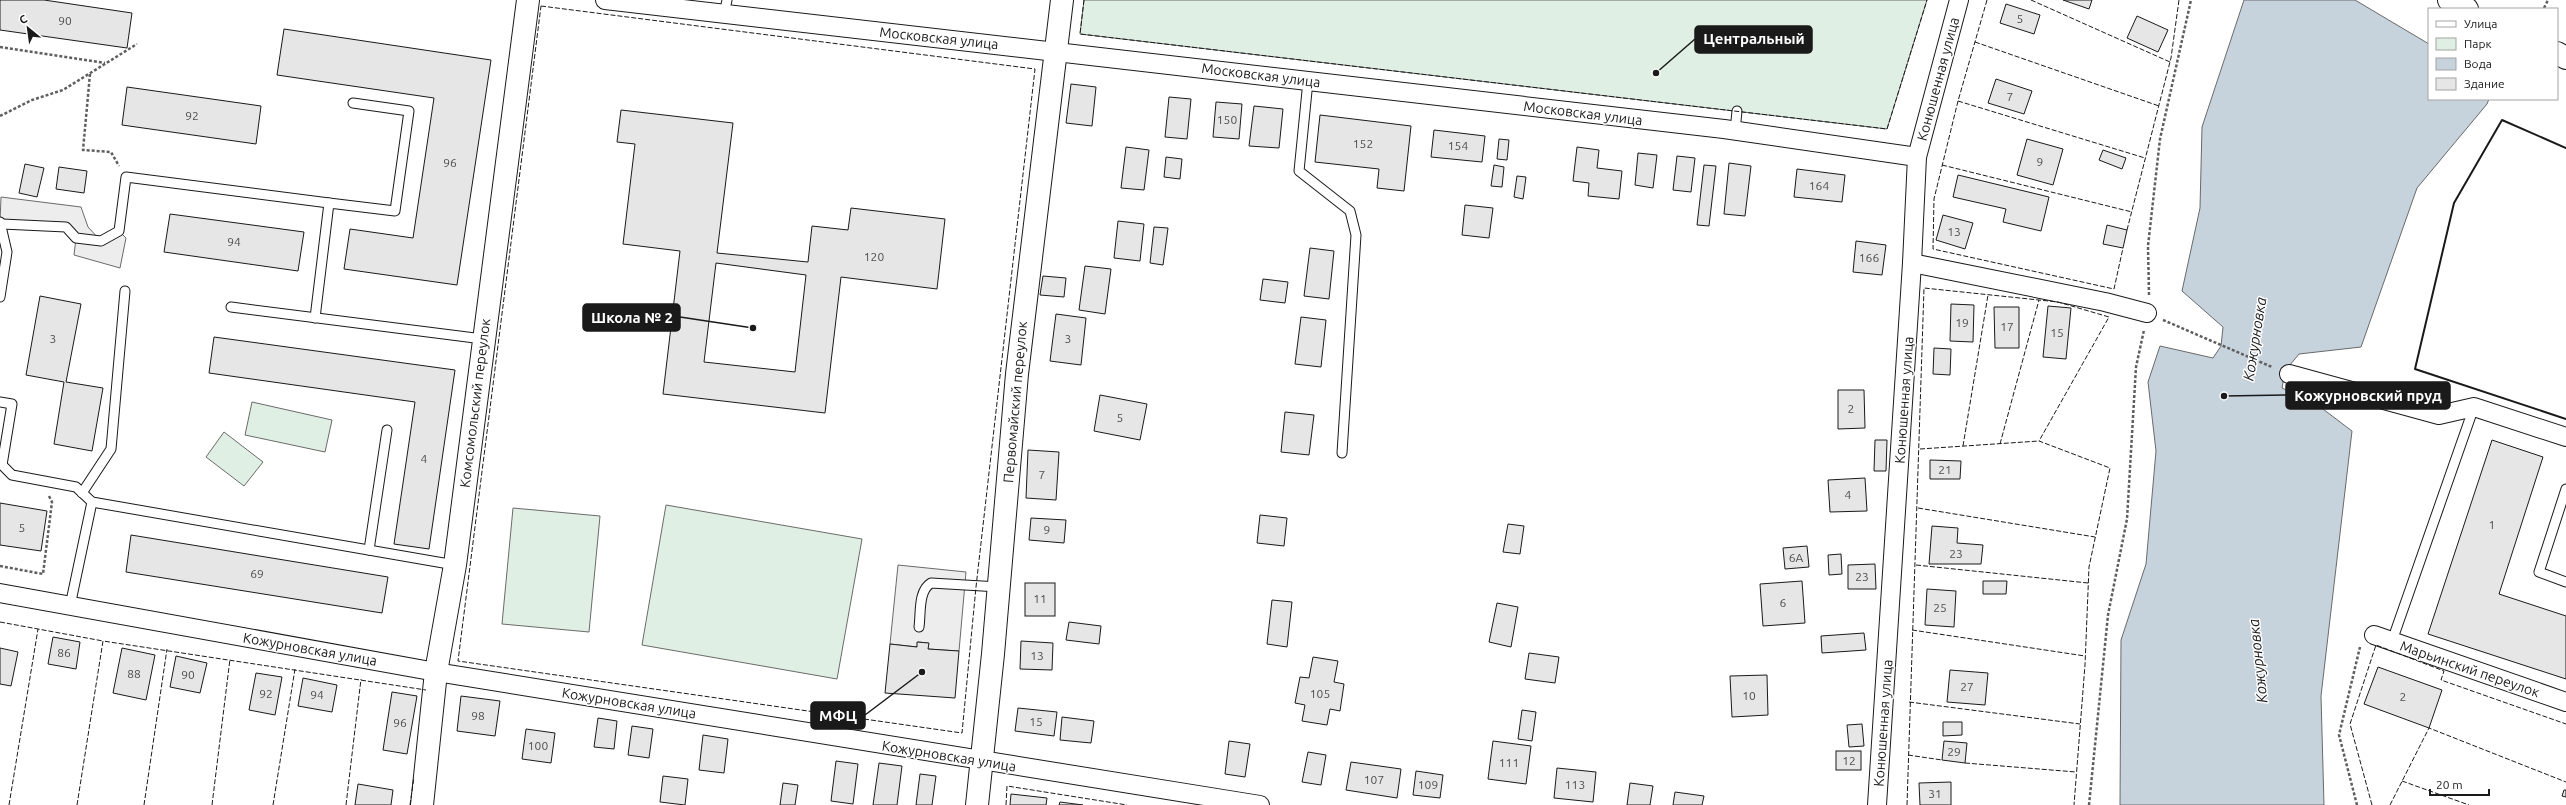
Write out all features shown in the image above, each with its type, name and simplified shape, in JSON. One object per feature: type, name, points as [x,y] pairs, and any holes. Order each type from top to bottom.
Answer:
[{"type":"street","name":"Комсомольский переулок","points":[[422,805],[436,672],[455,565],[528,0]]},
{"type":"street","name":"Московская улица","points":[[605,0],[726,7],[1056,52],[1735,131],[1917,157]]},
{"type":"street","name":"Первомайский переулок","points":[[977,805],[999,587],[1018,366],[1062,0]]},
{"type":"street","name":"Конюшенная улица","points":[[1877,805],[1912,263],[1917,157],[1959,0]]},
{"type":"street","points":[[2449,0],[2465,8]]},
{"type":"street","points":[[1912,263],[2105,302],[2147,313]]},
{"type":"street","points":[[2289,374],[2439,415],[2474,407],[2566,437]]},
{"type":"street","name":"Кожурновская улица","points":[[0,593],[436,672],[1260,805]]},
{"type":"street","name":"Марьинский переулок","points":[[2374,635],[2566,702]]},
{"type":"lane","points":[[1308,81],[1299,171],[1350,211],[1356,235],[1342,453]]},
{"type":"lane","points":[[0,297],[7,252],[1,223],[66,227],[76,238],[101,241],[119,231],[126,177],[396,211],[409,111],[353,103]]},
{"type":"lane","points":[[1735,131],[1737,111]]},
{"type":"lane","points":[[315,318],[329,203]]},
{"type":"lane","points":[[82,493],[111,449],[125,291]]},
{"type":"lane","points":[[231,307],[483,339]]},
{"type":"lane","points":[[0,402],[12,404],[1,465],[12,475],[76,487],[92,502],[455,565]]},
{"type":"lane","points":[[2392,641],[2474,407]]},
{"type":"lane","points":[[369,550],[387,430]]},
{"type":"lane","points":[[2566,489],[2539,572],[2566,582]]},
{"type":"lane","points":[[70,606],[92,502]]},
{"type":"lane","points":[[919,627],[923,593],[926,586],[931,583],[999,587]]},
{"type":"path","points":[[2089,805],[2108,615],[2127,519],[2136,367],[2147,313],[2148,246],[2160,139],[2191,0]]},
{"type":"path","points":[[2544,8],[2548,0]]},
{"type":"path","points":[[0,116],[32,100],[63,90],[137,44]]},
{"type":"path","points":[[0,47],[106,64]]},
{"type":"path","points":[[90,74],[83,150],[111,152],[126,177]]},
{"type":"path","points":[[2147,313],[2216,345],[2289,374]]},
{"type":"path","points":[[0,566],[43,574],[52,502],[47,494]]},
{"type":"path","points":[[2357,805],[2339,735],[2361,646],[2374,635]]},
{"type":"green space","points":[[1084,0],[1927,0],[1887,129],[1080,34]]},
{"type":"green space","points":[[252,402],[332,420],[325,452],[245,435]]},
{"type":"green space","points":[[224,432],[263,462],[244,486],[206,457]]},
{"type":"green space","points":[[666,505],[862,539],[837,679],[642,645]]},
{"type":"green space","points":[[513,508],[600,516],[589,632],[502,624]]},
{"type":"shaded area","points":[[1,197],[81,207],[88,227],[101,241],[119,231],[126,238],[120,268],[74,255],[76,238],[66,227],[0,222]]},
{"type":"shaded area","points":[[898,565],[966,572],[959,651],[928,649],[928,643],[918,642],[917,647],[890,644]]},
{"type":"water","name":"Кожурновка","points":[[2244,0],[2355,0],[2428,43],[2428,100],[2489,100],[2487,104],[2417,188],[2361,347],[2299,354],[2285,371],[2282,388],[2315,403],[2352,431],[2321,696],[2324,805],[2120,805],[2121,640],[2146,564],[2156,451],[2148,382],[2160,346],[2213,358],[2221,346],[2223,327],[2182,291],[2200,208],[2202,127]]},
{"type":"building","points":[[0,0],[44,0],[132,13],[127,48],[0,30]]},
{"type":"building","points":[[2063,0],[2092,0],[2089,9]]},
{"type":"building","points":[[2006,4],[2040,15],[2034,34],[2000,23]]},
{"type":"building","points":[[2137,16],[2168,30],[2158,52],[2127,38]]},
{"type":"building","points":[[284,29],[491,60],[457,285],[344,269],[350,229],[413,238],[434,98],[277,75]]},
{"type":"building","points":[[1996,79],[2032,91],[2024,114],[1988,103]]},
{"type":"building","points":[[1071,84],[1096,87],[1092,126],[1066,123]]},
{"type":"building","points":[[127,87],[261,106],[256,144],[122,125]]},
{"type":"building","points":[[1169,97],[1191,99],[1187,139],[1165,137]]},
{"type":"building","points":[[1216,102],[1242,104],[1239,139],[1213,137]]},
{"type":"building","points":[[1254,106],[1283,109],[1279,148],[1249,146]]},
{"type":"building","points":[[621,110],[733,123],[717,253],[808,262],[812,226],[848,230],[851,208],[945,219],[937,289],[841,277],[825,413],[663,394],[680,251],[623,244],[635,144],[617,142]],"holes":[[[716,263],[806,275],[795,372],[704,362]]]},
{"type":"building","points":[[1320,115],[1411,126],[1404,191],[1377,188],[1379,169],[1315,162]]},
{"type":"building","points":[[1434,130],[1485,136],[1482,162],[1431,157]]},
{"type":"building","points":[[1499,139],[1509,140],[1507,160],[1497,159]]},
{"type":"building","points":[[2027,139],[2063,149],[2053,185],[2017,175]]},
{"type":"building","points":[[1126,147],[1149,150],[1144,190],[1121,188]]},
{"type":"building","points":[[1577,147],[1599,150],[1597,168],[1622,171],[1619,199],[1588,196],[1589,183],[1573,181]]},
{"type":"building","points":[[2103,150],[2126,158],[2122,169],[2099,160]]},
{"type":"building","points":[[1638,153],[1657,155],[1653,188],[1635,185]]},
{"type":"building","points":[[1677,156],[1695,158],[1691,192],[1673,190]]},
{"type":"building","points":[[1166,157],[1182,159],[1180,179],[1164,177]]},
{"type":"building","points":[[1729,163],[1751,166],[1745,216],[1724,214]]},
{"type":"building","points":[[25,164],[44,168],[37,197],[19,193]]},
{"type":"building","points":[[1494,165],[1504,167],[1502,187],[1491,186]]},
{"type":"building","points":[[1704,165],[1716,166],[1709,226],[1697,225]]},
{"type":"building","points":[[59,167],[87,171],[84,193],[56,189]]},
{"type":"building","points":[[1797,169],[1845,175],[1842,202],[1794,197]]},
{"type":"building","points":[[1958,175],[2049,197],[2041,231],[2003,222],[2006,209],[1953,197]]},
{"type":"building","points":[[1517,176],[1526,177],[1523,199],[1514,197]]},
{"type":"building","points":[[1465,205],[1493,208],[1489,238],[1462,235]]},
{"type":"building","points":[[170,214],[304,232],[298,271],[164,252]]},
{"type":"building","points":[[1943,215],[1973,223],[1965,249],[1936,240]]},
{"type":"building","points":[[1118,221],[1144,224],[1140,261],[1114,258]]},
{"type":"building","points":[[2107,225],[2127,230],[2123,248],[2103,244]]},
{"type":"building","points":[[1154,227],[1168,228],[1163,265],[1150,263]]},
{"type":"building","points":[[1856,241],[1886,245],[1882,275],[1853,272]]},
{"type":"building","points":[[1310,248],[1334,251],[1329,299],[1304,296]]},
{"type":"building","points":[[1085,266],[1111,269],[1105,314],[1079,310]]},
{"type":"building","points":[[1043,276],[1066,278],[1064,297],[1040,295]]},
{"type":"building","points":[[1263,279],[1288,282],[1285,303],[1260,300]]},
{"type":"building","points":[[40,296],[81,304],[66,382],[103,388],[92,451],[54,444],[64,382],[26,375]]},
{"type":"building","points":[[1951,304],[1974,305],[1973,342],[1950,341]]},
{"type":"building","points":[[2048,306],[2071,308],[2066,359],[2043,357]]},
{"type":"building","points":[[1994,307],[2019,307],[2019,348],[1995,348]]},
{"type":"building","points":[[1056,314],[1086,318],[1081,365],[1050,361]]},
{"type":"building","points":[[1301,317],[1326,320],[1321,367],[1295,364]]},
{"type":"building","points":[[214,337],[455,370],[429,549],[394,544],[415,402],[209,373]]},
{"type":"building","points":[[1934,348],[1951,349],[1950,375],[1933,374]]},
{"type":"building","points":[[1838,390],[1864,390],[1865,428],[1838,429]]},
{"type":"building","points":[[1100,395],[1147,404],[1140,440],[1094,431]]},
{"type":"building","points":[[1285,412],[1314,415],[1309,455],[1281,452]]},
{"type":"building","points":[[1875,440],[1887,440],[1886,471],[1874,471]]},
{"type":"building","points":[[2492,440],[2543,457],[2499,594],[2566,616],[2566,679],[2428,634]]},
{"type":"building","points":[[1028,450],[1059,452],[1056,500],[1026,498]]},
{"type":"building","points":[[1930,460],[1961,461],[1960,479],[1930,479]]},
{"type":"building","points":[[1865,478],[1867,511],[1830,512],[1828,480]]},
{"type":"building","points":[[0,503],[47,511],[41,551],[0,545]]},
{"type":"building","points":[[1260,515],[1287,518],[1284,546],[1257,543]]},
{"type":"building","points":[[1031,518],[1066,520],[1064,543],[1029,540]]},
{"type":"building","points":[[1508,524],[1524,526],[1520,554],[1503,552]]},
{"type":"building","points":[[1932,526],[1958,528],[1957,543],[1983,545],[1981,564],[1929,564]]},
{"type":"building","points":[[131,535],[388,577],[382,613],[126,572]]},
{"type":"building","points":[[1807,546],[1809,567],[1785,569],[1783,548]]},
{"type":"building","points":[[1841,554],[1842,574],[1829,575],[1828,555]]},
{"type":"building","points":[[1875,564],[1876,589],[1848,589],[1848,565]]},
{"type":"building","points":[[1802,581],[1805,623],[1763,626],[1760,584]]},
{"type":"building","points":[[1983,581],[2007,581],[2006,594],[1983,594]]},
{"type":"building","points":[[1025,583],[1055,583],[1055,616],[1025,616]]},
{"type":"building","points":[[1927,589],[1956,591],[1954,627],[1925,625]]},
{"type":"building","points":[[1272,600],[1292,602],[1287,647],[1267,644]]},
{"type":"building","points":[[1497,603],[1518,607],[1511,647],[1489,642]]},
{"type":"building","points":[[1069,622],[1101,626],[1099,644],[1066,640]]},
{"type":"building","points":[[1864,633],[1866,650],[1822,653],[1821,636]]},
{"type":"building","points":[[53,637],[80,642],[76,669],[48,664]]},
{"type":"building","points":[[1021,641],[1053,643],[1052,670],[1020,669]]},
{"type":"building","points":[[917,642],[929,643],[928,649],[959,651],[955,698],[885,693],[890,644],[917,647]]},
{"type":"building","points":[[0,648],[18,652],[11,686],[0,684]]},
{"type":"building","points":[[122,648],[155,655],[146,700],[113,693]]},
{"type":"building","points":[[1529,653],[1559,657],[1555,683],[1525,679]]},
{"type":"building","points":[[176,656],[207,663],[200,693],[170,687]]},
{"type":"building","points":[[1313,657],[1338,661],[1334,682],[1344,684],[1340,711],[1330,709],[1327,725],[1302,721],[1305,705],[1295,703],[1300,677],[1309,678]]},
{"type":"building","points":[[2378,667],[2442,690],[2429,728],[2364,704]]},
{"type":"building","points":[[1950,670],[1988,673],[1985,705],[1947,702]]},
{"type":"building","points":[[256,673],[282,677],[275,715],[249,710]]},
{"type":"building","points":[[1767,675],[1768,715],[1732,717],[1730,676]]},
{"type":"building","points":[[303,678],[337,685],[332,712],[298,706]]},
{"type":"building","points":[[392,692],[417,696],[407,754],[383,750]]},
{"type":"building","points":[[461,696],[500,701],[495,736],[457,731]]},
{"type":"building","points":[[1018,708],[1057,712],[1054,736],[1015,731]]},
{"type":"building","points":[[1522,710],[1536,712],[1532,741],[1518,739]]},
{"type":"building","points":[[1062,717],[1094,721],[1091,743],[1060,740]]},
{"type":"building","points":[[598,718],[617,721],[614,749],[594,747]]},
{"type":"building","points":[[1943,722],[1962,722],[1962,735],[1943,736]]},
{"type":"building","points":[[1862,724],[1864,746],[1849,747],[1847,725]]},
{"type":"building","points":[[632,726],[653,729],[649,758],[628,755]]},
{"type":"building","points":[[526,729],[555,733],[551,763],[522,759]]},
{"type":"building","points":[[703,735],[728,739],[724,773],[699,770]]},
{"type":"building","points":[[1229,741],[1250,744],[1245,777],[1225,774]]},
{"type":"building","points":[[1493,741],[1531,746],[1526,784],[1488,779]]},
{"type":"building","points":[[1944,741],[1967,743],[1965,763],[1942,760]]},
{"type":"building","points":[[1836,751],[1861,751],[1861,770],[1836,770]]},
{"type":"building","points":[[1308,752],[1326,755],[1321,785],[1302,782]]},
{"type":"building","points":[[836,761],[858,764],[853,804],[831,801]]},
{"type":"building","points":[[1351,762],[1401,769],[1397,798],[1346,790]]},
{"type":"building","points":[[879,763],[902,766],[897,805],[873,805]]},
{"type":"building","points":[[1557,768],[1596,772],[1593,802],[1554,798]]},
{"type":"building","points":[[1416,771],[1443,775],[1440,798],[1413,795]]},
{"type":"building","points":[[920,774],[936,776],[932,805],[916,805]]},
{"type":"building","points":[[663,776],[688,779],[685,805],[660,802]]},
{"type":"building","points":[[1951,782],[1951,805],[1920,805],[1919,783]]},
{"type":"building","points":[[783,783],[798,785],[795,805],[780,805]]},
{"type":"building","points":[[1630,783],[1653,786],[1650,805],[1627,805]]},
{"type":"building","points":[[358,784],[393,790],[391,805],[355,805]]},
{"type":"building","points":[[2564,790],[2566,790],[2566,797],[2562,796]]},
{"type":"building","points":[[1675,792],[1704,796],[1702,805],[1673,805]]},
{"type":"building","points":[[1011,794],[1047,798],[1046,805],[1010,805]]},
{"type":"building","points":[[1060,802],[1083,805],[1059,805]]},
{"type":"fence","points":[[1084,0],[1080,34],[1887,129],[1927,0]]},
{"type":"fence","points":[[1987,0],[1958,101],[1934,199],[1933,249],[2114,289],[2123,248]]},
{"type":"fence","points":[[2031,0],[2170,62]]},
{"type":"fence","points":[[2127,230],[2171,58],[2179,0]]},
{"type":"fence","points":[[541,6],[1035,69],[976,587],[962,733],[458,661],[541,6]]},
{"type":"fence","points":[[1975,42],[2159,106]]},
{"type":"fence","points":[[1958,101],[2145,158]]},
{"type":"fence","points":[[1942,165],[2132,212]]},
{"type":"fence","points":[[1907,805],[1924,288],[2058,302],[2109,317],[2039,441],[2110,468],[2089,567],[2085,665],[2074,805]]},
{"type":"fence","points":[[1963,446],[1988,295]]},
{"type":"fence","points":[[2000,444],[2039,300]]},
{"type":"fence","points":[[1920,449],[2039,441]]},
{"type":"fence","points":[[1918,508],[2095,537]]},
{"type":"fence","points":[[1916,565],[2088,583]]},
{"type":"fence","points":[[0,622],[38,629]]},
{"type":"fence","points":[[9,805],[38,629],[103,641]]},
{"type":"fence","points":[[1912,630],[2085,656]]},
{"type":"fence","points":[[77,805],[103,641],[426,690]]},
{"type":"fence","points":[[2372,805],[2350,724],[2376,645],[2444,671],[2441,680],[2566,724]]},
{"type":"fence","points":[[144,805],[167,649]]},
{"type":"fence","points":[[212,805],[230,659]]},
{"type":"fence","points":[[273,805],[295,669]]},
{"type":"fence","points":[[346,805],[361,679]]},
{"type":"fence","points":[[1909,702],[2080,724]]},
{"type":"fence","points":[[2390,805],[2429,728],[2566,782]]},
{"type":"fence","points":[[1908,755],[1942,760]]},
{"type":"fence","points":[[1965,763],[2076,772]]},
{"type":"fence","points":[[410,805],[414,777]]},
{"type":"fence","points":[[2402,781],[2469,805]]},
{"type":"fence","points":[[1006,805],[1007,786],[1127,805]]},
{"type":"wall","points":[[2566,148],[2502,120],[2454,203],[2415,369],[2566,419]]},
{"type":"place","name":"Центральный","points":[[1656,73]]},
{"type":"place","name":"Школа № 2","points":[[753,328]]},
{"type":"place","name":"Кожурновский пруд","points":[[2224,396]]},
{"type":"place","name":"МФЦ","points":[[922,672]]}]
